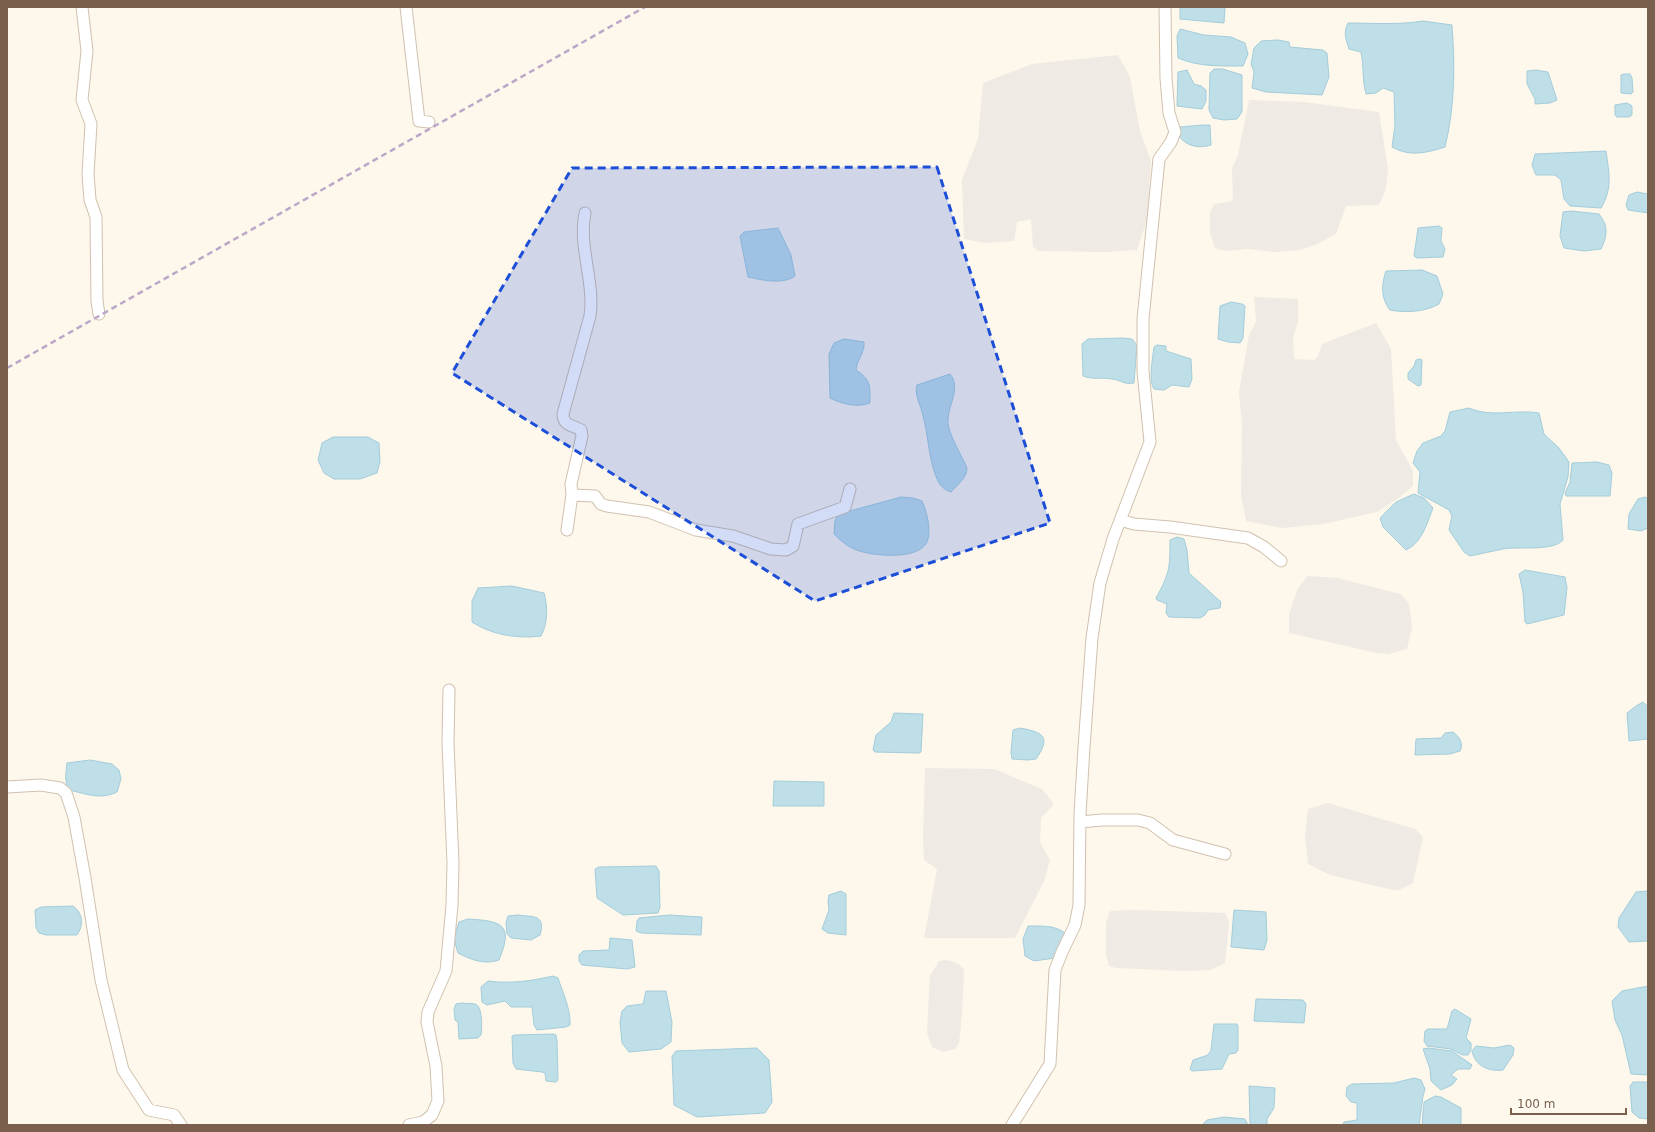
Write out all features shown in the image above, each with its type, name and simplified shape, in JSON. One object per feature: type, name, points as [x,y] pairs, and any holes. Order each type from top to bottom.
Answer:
[{"type":"street","points":[[82,7],[87,51],[82,100],[90,124],[88,174],[90,200],[96,217],[97,301],[99,314]]},
{"type":"street","points":[[406,7],[419,121],[429,122]]},
{"type":"street","points":[[1012,1125],[1050,1064],[1055,970],[1075,926],[1079,905],[1080,822],[1084,747],[1092,638],[1100,583],[1120,520],[1150,442],[1143,371],[1142,319],[1159,160],[1171,142],[1175,132],[1170,113],[1166,78],[1165,7]]},
{"type":"street","points":[[567,530],[572,495],[571,484],[582,436],[581,430],[566,424],[563,420],[563,414],[593,300],[583,225],[585,213]]},
{"type":"street","points":[[572,495],[595,496],[602,504],[607,506],[649,512],[661,515],[696,530],[733,536],[771,549],[786,550],[793,546],[798,524],[845,507],[850,489]]},
{"type":"street","points":[[1120,520],[1134,524],[1170,527],[1248,538],[1264,547],[1281,561]]},
{"type":"street","points":[[409,1125],[423,1122],[432,1114],[438,1101],[436,1066],[427,1022],[428,1012],[446,971],[452,905],[453,863],[448,751],[449,690]]},
{"type":"street","points":[[7,787],[41,785],[60,788],[66,793],[74,817],[101,980],[123,1070],[149,1110],[174,1115],[181,1125]]},
{"type":"street","points":[[1080,822],[1102,820],[1138,820],[1150,823],[1173,840],[1225,854]]},
{"type":"highlighted area","points":[[937,167],[1050,523],[815,601],[452,373],[572,168]]},
{"type":"shaded area","points":[[1118,55],[1130,77],[1140,131],[1151,161],[1147,220],[1137,250],[1104,252],[1038,251],[1033,247],[1031,219],[1017,222],[1014,241],[985,243],[964,239],[962,180],[978,139],[983,83],[1032,64]]},
{"type":"shaded area","points":[[1249,100],[1304,102],[1379,112],[1388,169],[1386,189],[1379,205],[1346,206],[1336,234],[1315,245],[1299,250],[1274,252],[1248,249],[1225,251],[1215,248],[1210,233],[1210,212],[1214,204],[1233,201],[1232,168],[1238,155]]},
{"type":"shaded area","points":[[1254,297],[1298,299],[1298,322],[1293,337],[1294,359],[1314,360],[1318,356],[1322,344],[1376,323],[1391,349],[1396,440],[1413,471],[1413,486],[1377,512],[1323,524],[1283,528],[1246,521],[1241,495],[1242,425],[1239,392],[1249,335],[1256,321]]},
{"type":"shaded area","points":[[1308,576],[1338,578],[1400,594],[1409,603],[1412,627],[1407,649],[1388,654],[1377,653],[1289,633],[1289,614],[1298,588]]},
{"type":"shaded area","points":[[925,768],[994,769],[1042,789],[1054,804],[1041,818],[1040,842],[1050,860],[1044,881],[1015,938],[924,938],[937,869],[924,860],[923,839]]},
{"type":"shaded area","points":[[1328,803],[1415,829],[1423,837],[1413,883],[1399,890],[1393,890],[1330,875],[1308,864],[1305,837],[1308,809]]},
{"type":"shaded area","points":[[1135,910],[1226,913],[1229,924],[1225,963],[1210,970],[1185,971],[1116,968],[1109,966],[1106,955],[1106,923],[1110,911]]},
{"type":"shaded area","points":[[947,960],[959,964],[964,970],[959,1043],[955,1049],[943,1052],[932,1047],[927,1033],[930,976],[939,961]]},
{"type":"water","points":[[1180,7],[1225,7],[1224,23],[1180,19]]},
{"type":"water","points":[[1423,21],[1452,25],[1454,71],[1451,117],[1445,147],[1431,151],[1412,153],[1392,147],[1395,125],[1394,92],[1383,88],[1376,93],[1366,94],[1361,52],[1349,49],[1345,33],[1348,23],[1395,23]]},
{"type":"water","points":[[1180,29],[1204,35],[1231,37],[1245,43],[1248,54],[1243,66],[1218,66],[1194,63],[1178,58],[1177,36]]},
{"type":"water","points":[[1278,40],[1289,42],[1290,47],[1323,50],[1327,53],[1329,77],[1322,95],[1266,92],[1252,88],[1254,72],[1251,64],[1254,48],[1261,41]]},
{"type":"water","points":[[1214,69],[1223,69],[1242,75],[1242,112],[1237,119],[1224,120],[1213,118],[1209,110],[1210,73]]},
{"type":"water","points":[[1187,70],[1194,84],[1201,86],[1206,90],[1206,101],[1202,109],[1177,106],[1178,72]]},
{"type":"water","points":[[1536,70],[1548,72],[1557,100],[1550,103],[1535,104],[1535,99],[1527,84],[1527,71]]},
{"type":"water","points":[[1630,74],[1632,78],[1633,92],[1631,94],[1621,93],[1621,75]]},
{"type":"water","points":[[1627,103],[1632,106],[1632,115],[1629,117],[1617,117],[1615,115],[1615,105]]},
{"type":"water","points":[[1210,125],[1211,145],[1201,147],[1192,146],[1180,138],[1177,134],[1180,127]]},
{"type":"water","points":[[1606,151],[1609,187],[1605,201],[1601,208],[1570,206],[1564,199],[1561,180],[1555,175],[1536,175],[1532,165],[1535,154]]},
{"type":"water","points":[[1637,192],[1648,194],[1648,213],[1628,210],[1626,205],[1629,195]]},
{"type":"water","points":[[1571,211],[1599,214],[1606,227],[1606,236],[1601,249],[1584,251],[1564,248],[1560,236],[1563,212]]},
{"type":"water","points":[[1439,226],[1442,228],[1441,241],[1445,249],[1443,257],[1417,258],[1414,256],[1418,228]]},
{"type":"water","points":[[778,228],[791,255],[795,276],[790,279],[779,281],[748,277],[740,236],[744,232]]},
{"type":"water","points":[[1422,270],[1437,276],[1443,294],[1439,304],[1428,309],[1415,311],[1390,310],[1383,297],[1383,281],[1386,271]]},
{"type":"water","points":[[1231,302],[1245,306],[1243,338],[1240,343],[1218,339],[1220,306]]},
{"type":"water","points":[[844,339],[864,342],[856,370],[865,377],[869,384],[870,403],[850,405],[830,398],[829,354],[834,343]]},
{"type":"water","points":[[1088,339],[1132,339],[1137,345],[1134,383],[1083,376],[1082,344]]},
{"type":"water","points":[[1157,345],[1166,346],[1166,351],[1191,359],[1192,379],[1189,387],[1172,385],[1164,390],[1154,389],[1151,380],[1151,368],[1154,347]]},
{"type":"water","points":[[1416,360],[1422,360],[1421,385],[1418,386],[1408,379],[1408,373],[1414,366]]},
{"type":"water","points":[[950,374],[954,384],[954,396],[948,419],[949,430],[967,468],[964,478],[951,492],[941,486],[935,475],[916,391],[917,385]]},
{"type":"water","points":[[1469,408],[1478,411],[1495,413],[1539,413],[1544,434],[1559,448],[1569,462],[1568,477],[1560,504],[1563,540],[1558,544],[1535,548],[1510,548],[1470,556],[1464,552],[1449,530],[1452,516],[1449,510],[1418,493],[1420,472],[1413,463],[1417,451],[1423,443],[1441,436],[1445,431],[1450,412]]},
{"type":"water","points":[[333,437],[368,437],[379,443],[380,462],[377,473],[360,479],[334,479],[324,473],[318,460],[322,443]]},
{"type":"water","points":[[1597,462],[1609,465],[1612,473],[1610,496],[1566,496],[1565,493],[1570,482],[1572,463]]},
{"type":"water","points":[[1414,494],[1424,498],[1433,508],[1420,538],[1412,547],[1406,550],[1383,527],[1380,518],[1396,502]]},
{"type":"water","points":[[901,497],[913,498],[922,501],[924,505],[929,536],[925,545],[919,550],[902,555],[880,555],[851,548],[834,534],[835,520],[839,514]]},
{"type":"water","points":[[1645,497],[1648,499],[1648,528],[1641,531],[1628,529],[1629,514],[1638,499]]},
{"type":"water","points":[[1177,537],[1184,539],[1187,550],[1189,573],[1221,602],[1220,608],[1208,610],[1205,615],[1200,618],[1169,617],[1166,613],[1167,604],[1157,600],[1156,598],[1167,576],[1170,557],[1170,540]]},
{"type":"water","points":[[1525,570],[1565,577],[1567,588],[1564,615],[1527,624],[1525,622],[1523,592],[1519,574]]},
{"type":"water","points":[[512,586],[544,593],[547,615],[541,636],[523,637],[505,635],[488,630],[472,622],[472,601],[478,588]]},
{"type":"water","points":[[1643,702],[1648,707],[1648,739],[1629,741],[1627,713]]},
{"type":"water","points":[[894,713],[923,714],[921,752],[875,752],[873,750],[876,735],[891,722]]},
{"type":"water","points":[[1020,728],[1034,731],[1042,736],[1044,740],[1043,745],[1036,759],[1012,759],[1011,752],[1013,730]]},
{"type":"water","points":[[1453,732],[1460,740],[1460,751],[1450,754],[1415,755],[1416,739],[1441,738],[1445,733]]},
{"type":"water","points":[[90,760],[112,764],[119,770],[121,779],[117,792],[105,796],[99,796],[69,790],[66,781],[67,763]]},
{"type":"water","points":[[774,781],[824,782],[824,806],[773,806]]},
{"type":"water","points":[[656,866],[659,871],[660,907],[658,913],[623,915],[597,898],[595,869],[599,867]]},
{"type":"water","points":[[841,891],[846,894],[846,935],[828,933],[822,929],[829,910],[829,895]]},
{"type":"water","points":[[1648,891],[1648,941],[1629,942],[1618,927],[1619,918],[1636,892]]},
{"type":"water","points":[[73,906],[81,916],[81,927],[77,935],[46,935],[39,933],[36,928],[35,910],[41,907]]},
{"type":"water","points":[[1234,910],[1266,912],[1267,940],[1264,950],[1231,947]]},
{"type":"water","points":[[517,915],[533,917],[540,920],[540,935],[531,940],[511,938],[507,934],[506,923],[508,916]]},
{"type":"water","points":[[669,915],[702,917],[701,935],[641,933],[636,931],[637,921],[639,918]]},
{"type":"water","points":[[468,919],[489,921],[497,923],[502,927],[505,932],[505,939],[499,960],[483,962],[468,958],[458,953],[454,939],[459,922]]},
{"type":"water","points":[[1028,926],[1052,927],[1065,933],[1062,947],[1055,958],[1034,961],[1025,956],[1023,939]]},
{"type":"water","points":[[610,938],[632,940],[635,967],[627,969],[582,965],[579,961],[579,955],[583,951],[609,950]]},
{"type":"water","points":[[553,976],[558,978],[568,1007],[570,1025],[566,1027],[537,1030],[534,1025],[532,1007],[511,1007],[505,1001],[487,1005],[482,1002],[481,987],[488,981],[521,982]]},
{"type":"water","points":[[1648,986],[1648,1075],[1631,1074],[1622,1035],[1615,1020],[1612,1001],[1622,991]]},
{"type":"water","points":[[646,991],[666,991],[672,1022],[671,1042],[661,1049],[629,1052],[622,1043],[620,1022],[622,1011],[627,1006],[643,1004]]},
{"type":"water","points":[[1256,999],[1303,1000],[1306,1004],[1304,1023],[1254,1021]]},
{"type":"water","points":[[456,1004],[475,1004],[478,1006],[481,1013],[482,1028],[481,1035],[478,1038],[459,1039],[458,1022],[455,1020],[454,1009]]},
{"type":"water","points":[[1455,1009],[1471,1019],[1466,1038],[1471,1043],[1471,1050],[1468,1055],[1462,1055],[1451,1049],[1427,1046],[1424,1041],[1425,1031],[1428,1029],[1447,1029],[1452,1011]]},
{"type":"water","points":[[1214,1024],[1237,1024],[1238,1050],[1236,1053],[1229,1054],[1222,1069],[1192,1071],[1190,1069],[1193,1060],[1208,1055],[1211,1050]]},
{"type":"water","points":[[556,1035],[557,1041],[558,1080],[556,1082],[546,1081],[545,1073],[542,1072],[516,1069],[513,1063],[512,1036]]},
{"type":"water","points":[[1510,1045],[1514,1048],[1513,1055],[1503,1070],[1493,1070],[1483,1067],[1476,1061],[1472,1051],[1476,1046],[1494,1048]]},
{"type":"water","points":[[757,1048],[769,1060],[772,1102],[765,1113],[697,1117],[674,1105],[672,1056],[676,1051]]},
{"type":"water","points":[[1428,1048],[1452,1051],[1472,1065],[1470,1069],[1458,1069],[1451,1075],[1457,1079],[1452,1085],[1441,1090],[1431,1081],[1430,1069],[1423,1049]]},
{"type":"water","points":[[1414,1078],[1421,1080],[1425,1089],[1419,1125],[1343,1125],[1344,1122],[1357,1120],[1357,1103],[1351,1102],[1346,1096],[1347,1087],[1352,1084],[1394,1083]]},
{"type":"water","points":[[1633,1082],[1648,1082],[1648,1119],[1639,1118],[1632,1112],[1630,1086]]},
{"type":"water","points":[[1249,1086],[1275,1088],[1274,1108],[1267,1119],[1267,1125],[1250,1125]]},
{"type":"water","points":[[1435,1096],[1441,1097],[1461,1108],[1461,1125],[1422,1125],[1424,1102]]},
{"type":"water","points":[[1224,1117],[1245,1119],[1248,1125],[1202,1125],[1207,1120]]},
{"type":"railway","points":[[7,368],[645,7]]}]
